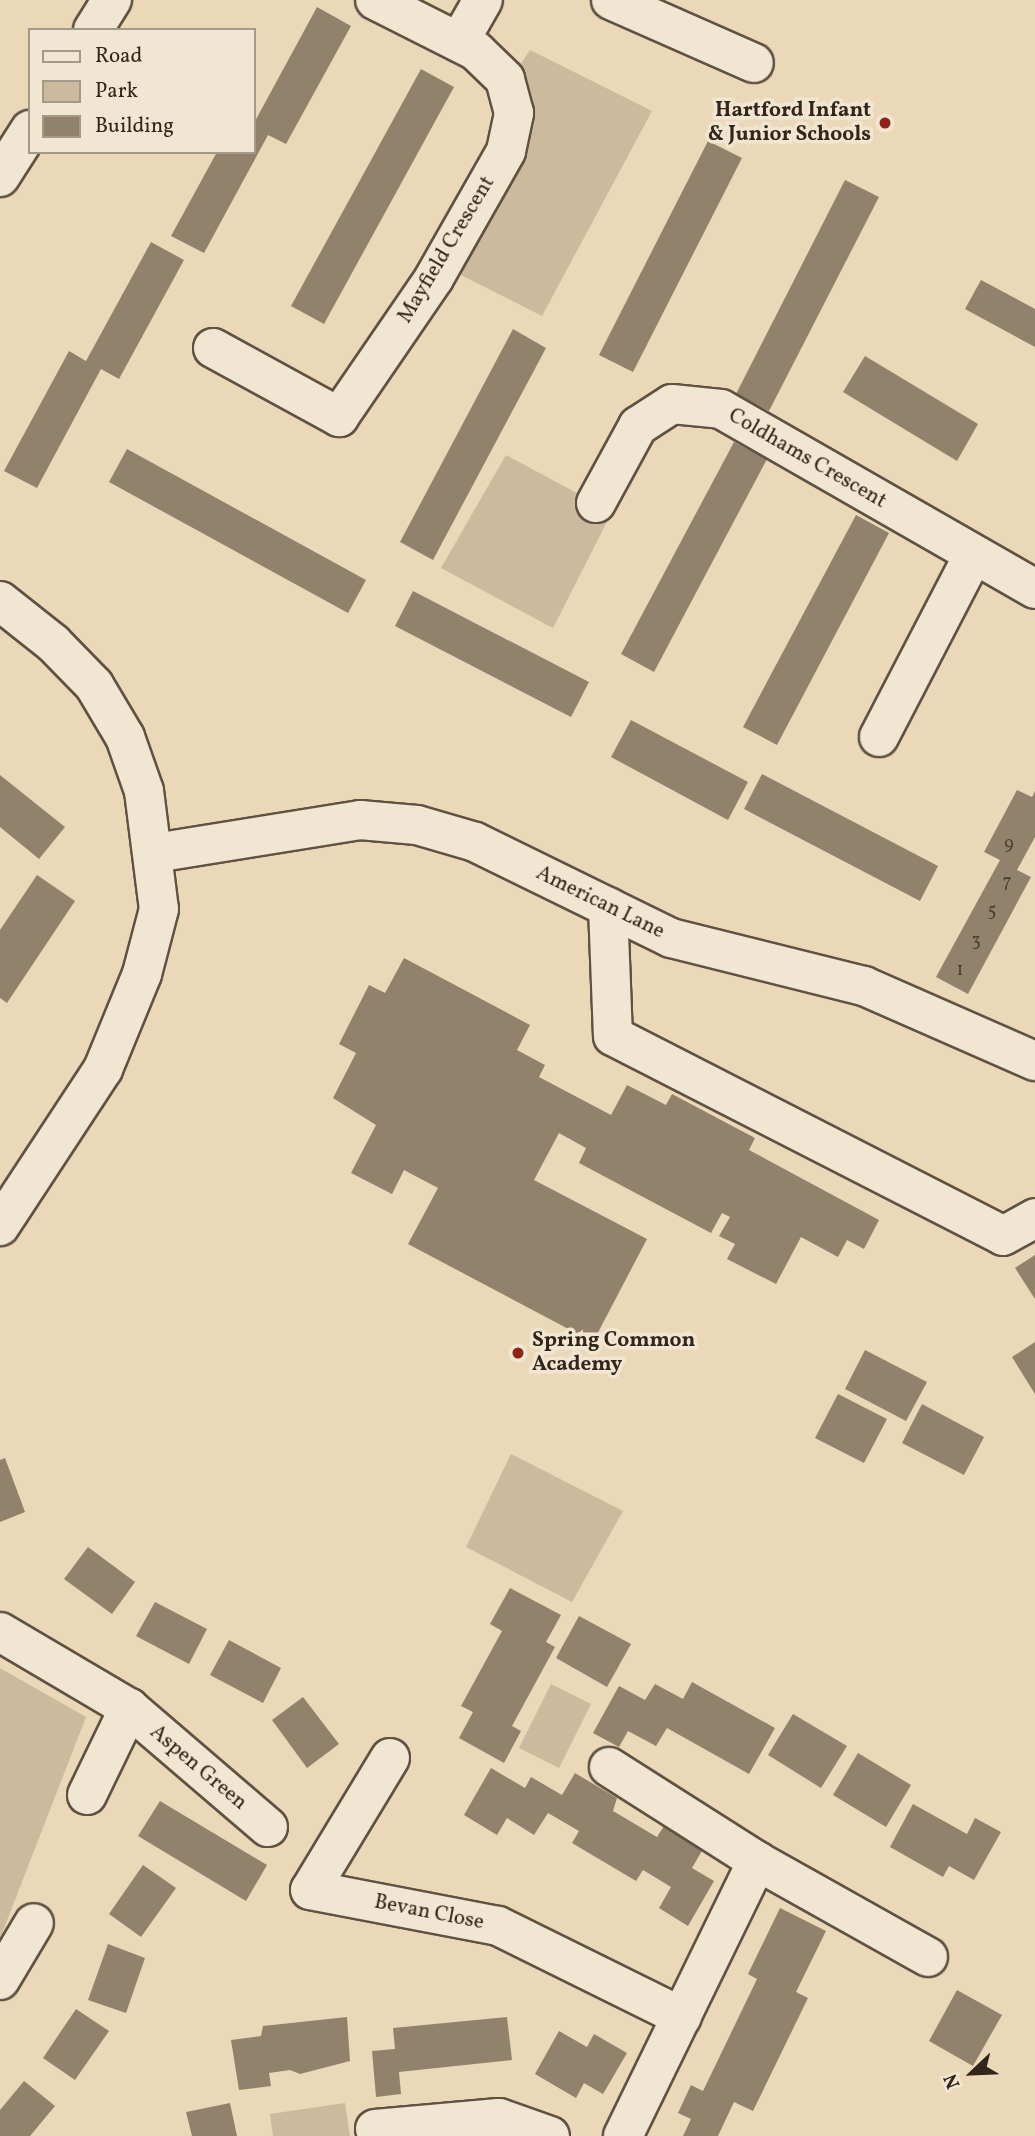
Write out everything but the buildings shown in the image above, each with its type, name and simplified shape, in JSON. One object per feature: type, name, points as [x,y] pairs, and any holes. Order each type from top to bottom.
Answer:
[{"type":"street","points":[[94,28],[112,0]]},
{"type":"street","name":"Mayfield Crescent","points":[[213,348],[339,417],[435,278],[506,151],[514,113],[505,79],[459,42],[375,0]]},
{"type":"street","points":[[459,42],[483,0]]},
{"type":"street","points":[[611,0],[754,63]]},
{"type":"street","points":[[0,177],[28,133]]},
{"type":"street","name":"Coldhams Crescent","points":[[596,503],[638,426],[672,404],[721,410],[973,556],[1031,578]]},
{"type":"street","points":[[879,737],[973,556]]},
{"type":"street","points":[[0,601],[53,643],[94,685],[125,737],[144,791],[155,853],[159,909],[142,974],[103,1069],[5,1206]]},
{"type":"street","name":"American Lane","points":[[155,853],[360,820],[416,825],[475,842],[671,938],[864,986],[1032,1050]]},
{"type":"street","points":[[608,907],[613,1036],[1003,1236],[1035,1218]]},
{"type":"street","name":"Aspen Green","points":[[0,1632],[128,1709],[268,1827]]},
{"type":"street","name":"Aspen Green","points":[[87,1795],[128,1709]]},
{"type":"street","name":"Bevan Close","points":[[390,1758],[310,1890],[498,1926],[682,2017]]},
{"type":"street","points":[[609,1767],[757,1861],[928,1957]]},
{"type":"street","points":[[623,2136],[757,1861]]},
{"type":"street","points":[[1,1976],[34,1923]]},
{"type":"street","points":[[375,2129],[499,2118],[550,2136]]},
{"type":"green space","points":[[530,50],[652,111],[542,316],[449,269],[529,109],[520,65]]},
{"type":"green space","points":[[506,455],[612,512],[553,628],[441,568]]},
{"type":"green space","points":[[511,1454],[623,1511],[572,1602],[466,1547]]},
{"type":"green space","points":[[0,1668],[86,1717],[1,1936],[0,1935]]},
{"type":"green space","points":[[551,1684],[591,1704],[559,1768],[519,1748]]},
{"type":"green space","points":[[345,2103],[350,2136],[273,2136],[270,2114]]},
{"type":"place","name":"Hartford Infant & Junior Schools","points":[[885,123]]},
{"type":"place","name":"Spring Common Academy","points":[[518,1353]]}]
